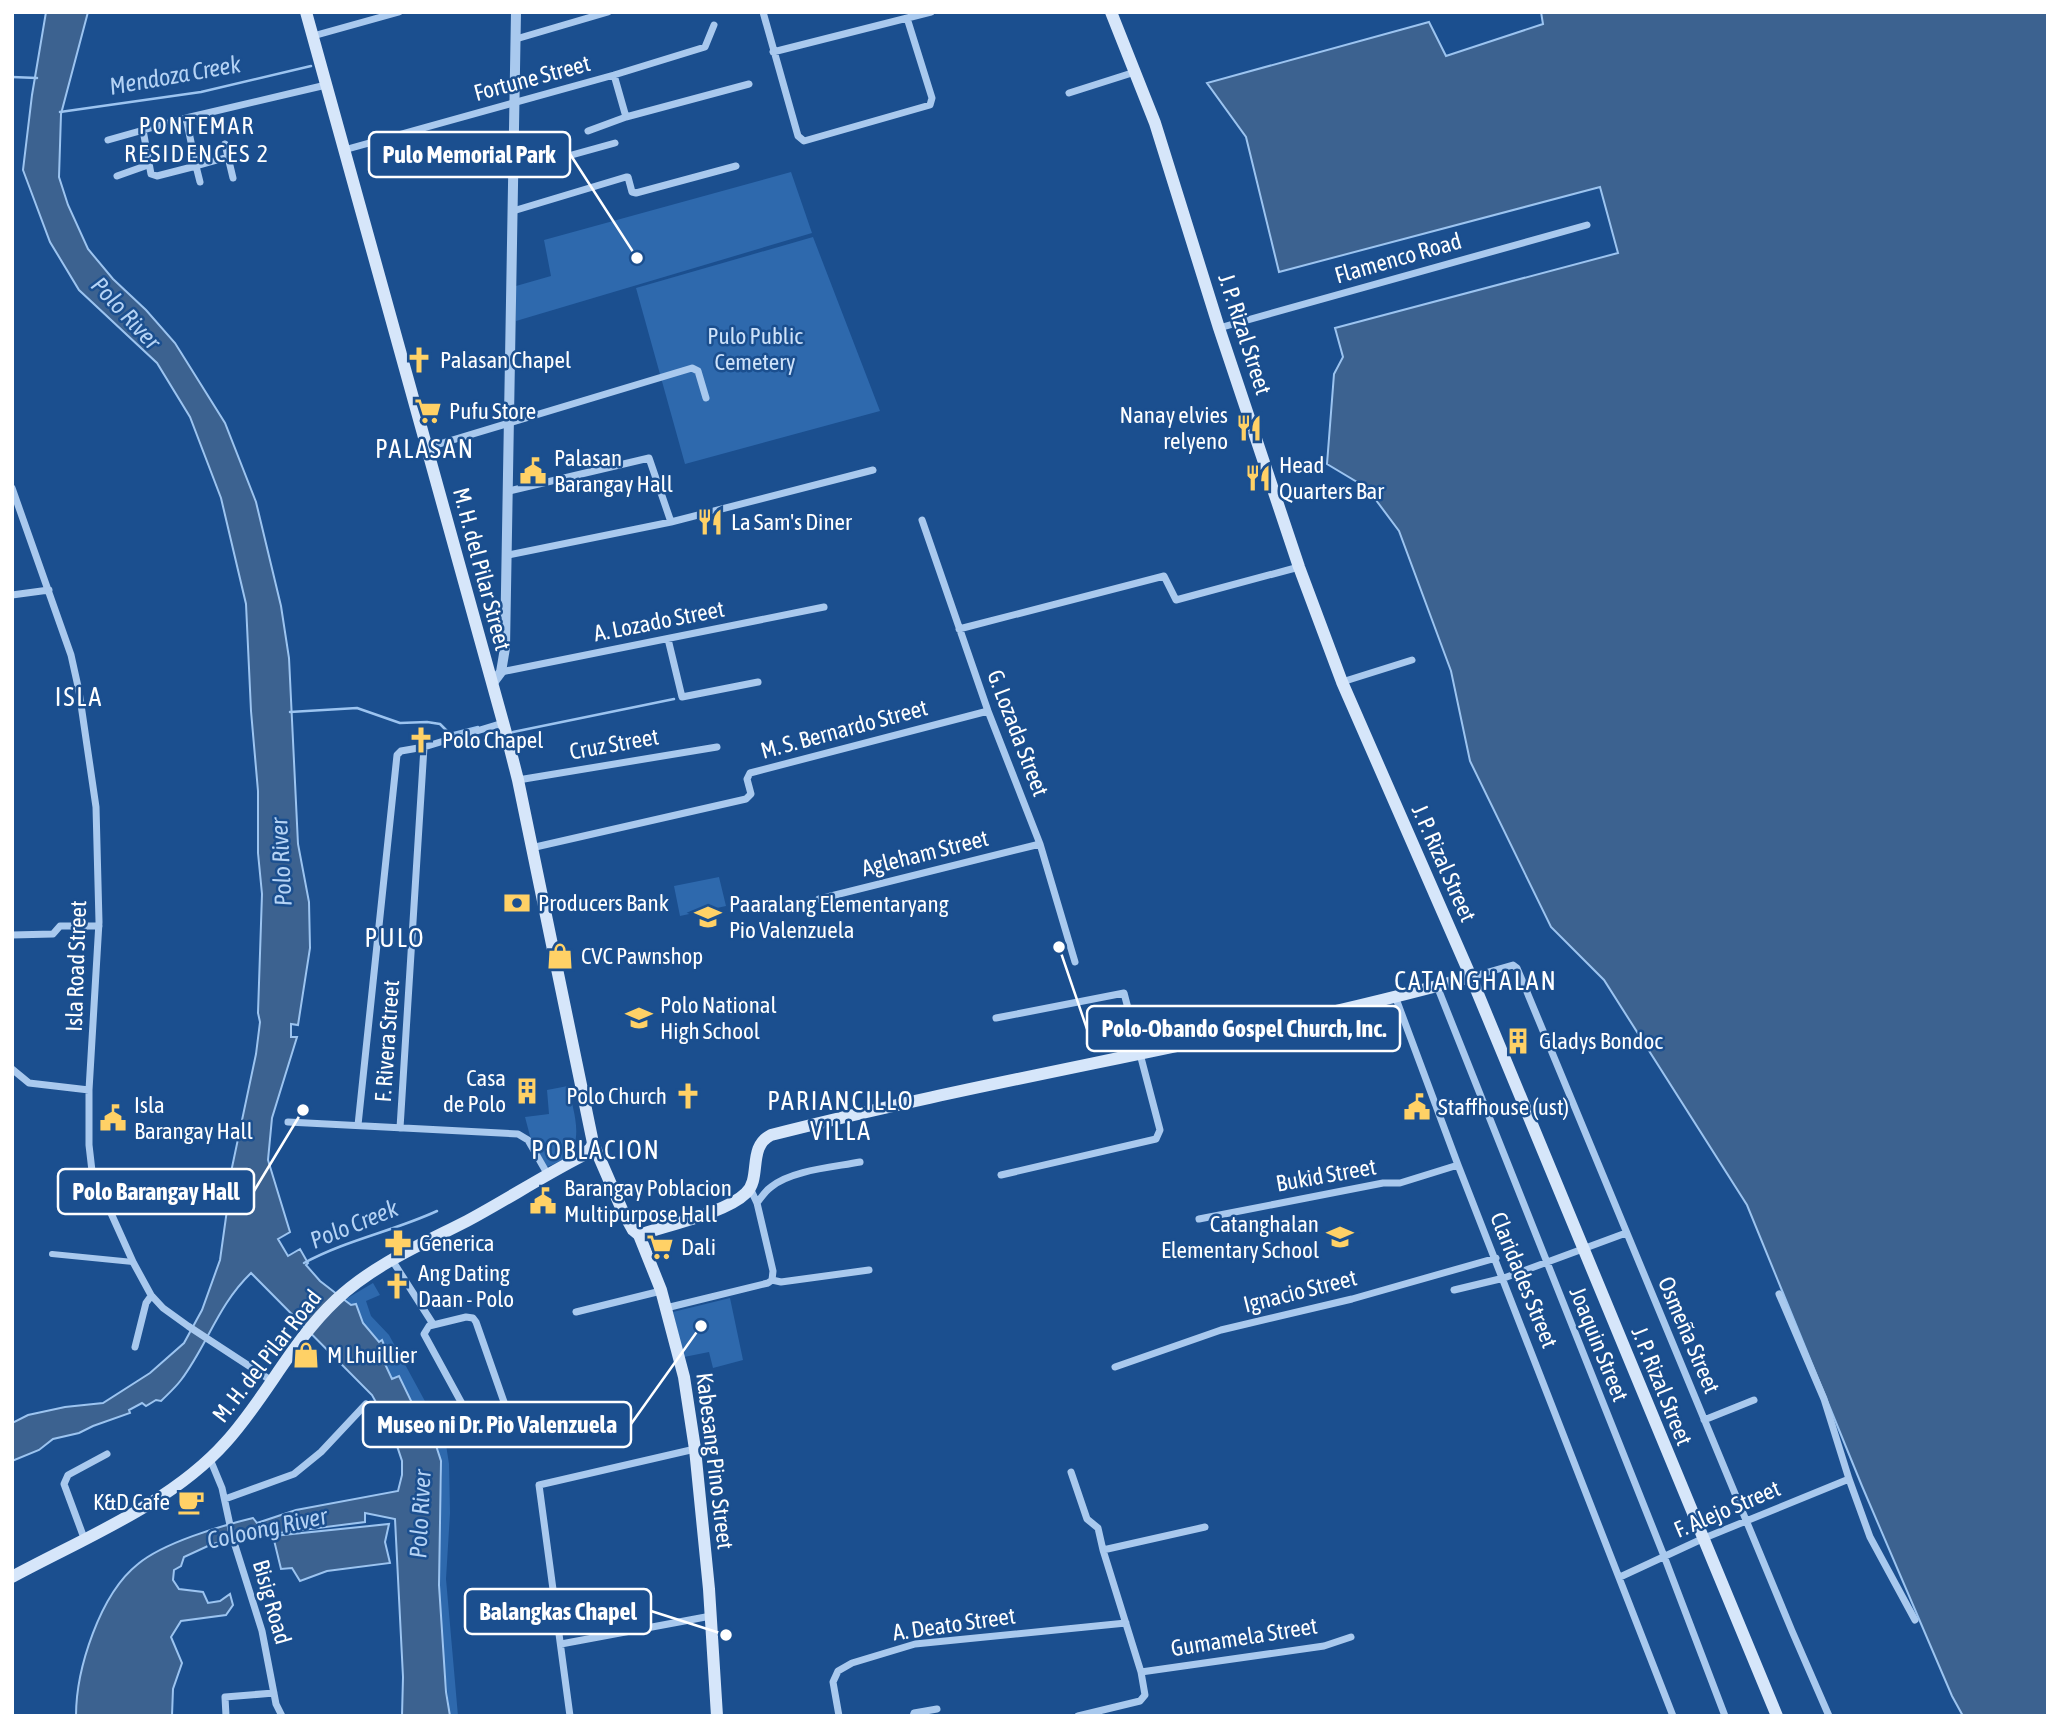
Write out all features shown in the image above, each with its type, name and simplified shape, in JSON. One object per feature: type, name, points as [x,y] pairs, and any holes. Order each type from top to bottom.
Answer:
[{"type":"main road","name":"M. H. del Pilar Street","points":[[306,12],[518,780],[593,1143],[624,1212],[633,1230],[639,1235]]},
{"type":"main road","name":"J. P. Rizal Street","points":[[1111,12],[1155,123],[1219,328],[1299,567],[1342,682],[1471,977],[1776,1716]]},
{"type":"main road","points":[[639,1235],[729,1205],[750,1188],[760,1143],[771,1135],[888,1106],[1139,1055],[1471,977]]},
{"type":"main road","name":"M. H. del Pilar Road","points":[[12,1577],[170,1492],[209,1459],[227,1441],[309,1329],[335,1300],[356,1283],[392,1260],[587,1152],[593,1143]]},
{"type":"main road","name":"Kabesang Pino Street","points":[[639,1235],[661,1291],[684,1377],[695,1449],[718,1716]]},
{"type":"street","points":[[313,36],[400,12]]},
{"type":"street","points":[[492,684],[501,672],[505,648],[516,12]]},
{"type":"street","points":[[516,39],[608,12]]},
{"type":"street","points":[[763,12],[798,136],[804,141],[930,105],[932,98],[907,18]]},
{"type":"street","points":[[886,12],[889,23]]},
{"type":"street","points":[[773,52],[931,12]]},
{"type":"street","name":"Fortune Street","points":[[344,150],[705,47],[714,25]]},
{"type":"street","points":[[1069,93],[1136,72]]},
{"type":"street","points":[[614,75],[626,117]]},
{"type":"street","points":[[588,131],[626,117],[749,84]]},
{"type":"street","points":[[108,140],[186,118],[326,85]]},
{"type":"street","points":[[186,118],[200,182]]},
{"type":"street","points":[[143,130],[148,165],[151,174],[155,176],[228,158]]},
{"type":"street","points":[[514,171],[615,143]]},
{"type":"street","points":[[225,144],[233,178]]},
{"type":"street","points":[[117,176],[148,165]]},
{"type":"street","points":[[513,211],[626,177],[634,193],[736,166]]},
{"type":"street","name":"Flamenco Road","points":[[1219,328],[1587,225]]},
{"type":"street","points":[[426,449],[692,368],[698,371],[706,398]]},
{"type":"street","points":[[509,491],[649,458],[671,522]]},
{"type":"street","points":[[508,555],[671,522],[873,470]]},
{"type":"street","name":"Isla Road Street","points":[[12,488],[75,671],[96,807],[99,926],[89,1090],[92,1171],[149,1299],[273,1381]]},
{"type":"street","name":"G. Lozada Street","points":[[922,520],[988,711],[1040,844],[1075,962]]},
{"type":"street","points":[[959,629],[1164,576],[1176,600],[1299,567]]},
{"type":"street","points":[[12,595],[49,590]]},
{"type":"street","name":"A. Lozado Street","points":[[501,672],[824,607]]},
{"type":"street","points":[[668,639],[682,697],[758,682]]},
{"type":"street","points":[[1342,682],[1412,660]]},
{"type":"street","name":"M. S. Bernardo Street","points":[[531,848],[746,799],[751,794],[747,779],[750,773],[988,711]]},
{"type":"street","points":[[358,1125],[396,759],[399,752],[404,750],[424,747],[503,723]]},
{"type":"street","name":"F. Rivera Street","points":[[400,1128],[424,747]]},
{"type":"street","name":"Cruz Street","points":[[518,780],[717,747]]},
{"type":"street","name":"Agleham Street","points":[[819,899],[1040,844]]},
{"type":"street","points":[[12,935],[55,933],[60,926],[99,926]]},
{"type":"street","name":"Osmeña Street","points":[[1471,977],[1506,965],[1517,968],[1829,1716]]},
{"type":"street","name":"Joaquin Street","points":[[1437,986],[1725,1716]]},
{"type":"street","points":[[996,1018],[1124,993],[1160,1130],[1156,1139],[1001,1175]]},
{"type":"street","name":"Claridades Street","points":[[1395,996],[1458,1165],[1673,1716]]},
{"type":"street","points":[[12,1069],[29,1083],[89,1090]]},
{"type":"street","points":[[288,1122],[518,1134],[528,1140],[548,1174]]},
{"type":"street","points":[[757,1203],[771,1186],[786,1179],[860,1162]]},
{"type":"street","name":"Bukid Street","points":[[1199,1219],[1383,1183],[1400,1183],[1458,1165]]},
{"type":"street","points":[[750,1188],[757,1203],[773,1271],[772,1280]]},
{"type":"street","points":[[1454,1290],[1504,1278],[1626,1233]]},
{"type":"street","points":[[51,1254],[133,1262]]},
{"type":"street","name":"Ignacio Street","points":[[1115,1367],[1221,1330],[1352,1299],[1496,1258]]},
{"type":"street","points":[[392,1260],[433,1324]]},
{"type":"street","points":[[666,1308],[772,1280],[781,1282],[869,1270]]},
{"type":"street","points":[[576,1312],[661,1291]]},
{"type":"street","points":[[1779,1294],[1824,1399],[1849,1479],[1879,1557],[1915,1620]]},
{"type":"street","points":[[135,1347],[149,1299]]},
{"type":"street","points":[[466,1317],[475,1320],[505,1402],[503,1408],[472,1413],[466,1411],[425,1334],[427,1327],[433,1324],[466,1317]]},
{"type":"street","points":[[1704,1420],[1754,1401]]},
{"type":"street","points":[[225,1499],[281,1481],[294,1474],[321,1452],[366,1404]]},
{"type":"street","points":[[570,1716],[539,1485],[695,1449]]},
{"type":"street","points":[[83,1538],[64,1484],[65,1479],[107,1454]]},
{"type":"street","name":"Bisig Road","points":[[209,1459],[225,1499],[233,1539],[262,1631],[276,1704],[282,1716]]},
{"type":"street","points":[[1071,1472],[1087,1519],[1098,1528],[1141,1672],[1144,1699],[1078,1716]]},
{"type":"street","name":"F. Alejo Street","points":[[1620,1577],[1702,1539],[1849,1479]]},
{"type":"street","points":[[1103,1550],[1205,1527]]},
{"type":"street","points":[[561,1644],[711,1616]]},
{"type":"street","name":"A. Deato Street","points":[[839,1716],[833,1682],[838,1671],[852,1663],[915,1644],[1126,1623]]},
{"type":"street","name":"Gumamela Street","points":[[1141,1672],[1324,1646],[1351,1637]]},
{"type":"street","points":[[226,1716],[225,1697],[274,1693]]},
{"type":"street","points":[[913,1716],[914,1713],[937,1709]]},
{"type":"green space","points":[[791,172],[812,233],[516,321],[516,286],[551,276],[544,240]]},
{"type":"green space","name":"Pulo Public Cemetery","points":[[813,237],[880,411],[685,464],[636,288]]},
{"type":"green space","points":[[719,877],[726,906],[680,916],[674,886]]},
{"type":"green space","points":[[568,1086],[576,1122],[575,1141],[567,1156],[547,1167],[530,1136],[525,1117],[549,1114],[547,1090]]},
{"type":"green space","points":[[373,1283],[380,1295],[366,1301],[371,1316],[389,1335],[445,1438],[449,1464],[450,1513],[446,1579],[458,1716],[450,1716],[435,1581],[442,1477],[439,1451],[426,1421],[412,1403],[399,1377],[392,1379],[363,1323],[346,1299]]},
{"type":"green space","points":[[730,1298],[743,1360],[713,1368],[709,1352],[684,1357],[673,1312]]},
{"type":"water","points":[[46,12],[88,12],[61,114],[59,177],[68,205],[88,249],[175,343],[225,423],[256,502],[281,606],[289,658],[298,844],[309,902],[310,948],[298,1025],[291,1024],[291,1037],[297,1037],[272,1118],[268,1160],[290,1232],[278,1239],[288,1256],[300,1249],[308,1263],[306,1265],[320,1281],[351,1305],[356,1304],[363,1323],[379,1342],[382,1340],[391,1361],[385,1364],[392,1379],[399,1376],[412,1403],[432,1433],[441,1461],[439,1585],[450,1716],[402,1716],[403,1677],[395,1519],[365,1513],[365,1522],[243,1535],[210,1545],[184,1557],[181,1566],[174,1570],[173,1580],[179,1589],[203,1592],[208,1603],[220,1601],[230,1594],[233,1605],[226,1615],[181,1621],[171,1637],[182,1663],[173,1689],[172,1716],[76,1716],[80,1677],[102,1613],[124,1577],[149,1556],[192,1536],[240,1521],[253,1518],[257,1523],[296,1510],[398,1491],[402,1461],[392,1431],[372,1395],[251,1273],[221,1312],[181,1380],[161,1401],[156,1400],[146,1406],[142,1403],[129,1410],[130,1413],[79,1433],[53,1439],[39,1450],[12,1461],[12,1423],[28,1415],[103,1403],[150,1373],[184,1343],[202,1310],[220,1260],[227,1191],[256,1054],[260,1022],[258,1013],[262,894],[246,604],[221,498],[190,417],[157,363],[79,290],[50,242],[23,170]]},
{"type":"water","points":[[1541,12],[2048,12],[2048,1716],[1963,1716],[1862,1486],[1747,1205],[1604,980],[1551,927],[1470,761],[1451,671],[1399,531],[1367,488],[1327,464],[1334,374],[1343,357],[1335,328],[1618,253],[1600,187],[1279,272],[1246,137],[1207,83],[1429,22],[1446,56],[1543,24]]},
{"type":"water","points":[[389,1524],[385,1542],[390,1563],[327,1571],[300,1581],[292,1568],[281,1569],[273,1536]]},
{"type":"waterway","name":"Mendoza Creek","points":[[60,112],[201,92],[311,66]]},
{"type":"waterway","points":[[12,77],[37,78]]},
{"type":"waterway","points":[[513,732],[674,699]]},
{"type":"waterway","points":[[290,712],[357,708],[400,723],[440,724],[450,734],[478,727]]},
{"type":"waterway","name":"Polo Creek","points":[[304,1263],[336,1248],[437,1211]]},
{"type":"waterway","points":[[431,1439],[522,1429],[563,1430],[602,1422],[613,1443]]},
{"type":"place","name":"Pulo Memorial Park","points":[[637,258]]},
{"type":"place","name":"Palasan Chapel","points":[[419,360]]},
{"type":"place","name":"Pufu Store","points":[[428,411]]},
{"type":"place","name":"Nanay elvies relyeno","points":[[1249,428]]},
{"type":"place","name":"Palasan Barangay Hall","points":[[533,471]]},
{"type":"place","name":"Head Quarters Bar","points":[[1258,478]]},
{"type":"place","name":"La Sam's Diner","points":[[710,522]]},
{"type":"place","name":"Polo Chapel","points":[[421,740]]},
{"type":"place","name":"Producers Bank","points":[[517,903]]},
{"type":"place","name":"Paaralang Elementaryang Pio Valenzuela","points":[[708,917]]},
{"type":"place","name":"Polo-Obando Gospel Church, Inc.","points":[[1059,947]]},
{"type":"place","name":"CVC Pawnshop","points":[[560,956]]},
{"type":"place","name":"Polo National High School","points":[[639,1018]]},
{"type":"place","name":"Gladys Bondoc","points":[[1518,1041]]},
{"type":"place","name":"Casa de Polo","points":[[527,1091]]},
{"type":"place","name":"Polo Church","points":[[688,1096]]},
{"type":"place","name":"Staffhouse (ust)","points":[[1417,1107]]},
{"type":"place","name":"Polo Barangay Hall","points":[[303,1110]]},
{"type":"place","name":"Isla Barangay Hall","points":[[113,1118]]},
{"type":"place","name":"Barangay Poblacion Multipurpose Hall","points":[[543,1201]]},
{"type":"place","name":"Catanghalan Elementary School","points":[[1340,1237]]},
{"type":"place","name":"Generica","points":[[398,1243]]},
{"type":"place","name":"Dali","points":[[660,1247]]},
{"type":"place","name":"Ang Dating Daan - Polo","points":[[397,1286]]},
{"type":"place","name":"Museo ni Dr. Pio Valenzuela","points":[[701,1326]]},
{"type":"place","name":"M Lhuillier","points":[[306,1355]]},
{"type":"place","name":"K&D Cafe","points":[[191,1502]]},
{"type":"place","name":"Balangkas Chapel","points":[[726,1635]]},
{"type":"district","name":"PONTEMAR RESIDENCES 2","points":[[197,139]]},
{"type":"district","name":"PALASAN","points":[[425,449]]},
{"type":"district","name":"ISLA","points":[[79,697]]},
{"type":"district","name":"PULO","points":[[395,938]]},
{"type":"district","name":"CATANGHALAN","points":[[1476,981]]},
{"type":"district","name":"PARIANCILLO VILLA","points":[[841,1116]]},
{"type":"district","name":"POBLACION","points":[[596,1150]]},
{"type":"water label","name":"Polo River","points":[[126,313]]},
{"type":"water label","name":"Polo River","points":[[281,862]]},
{"type":"water label","name":"Polo River","points":[[420,1514]]},
{"type":"water label","name":"Coloong River","points":[[267,1528]]}]
